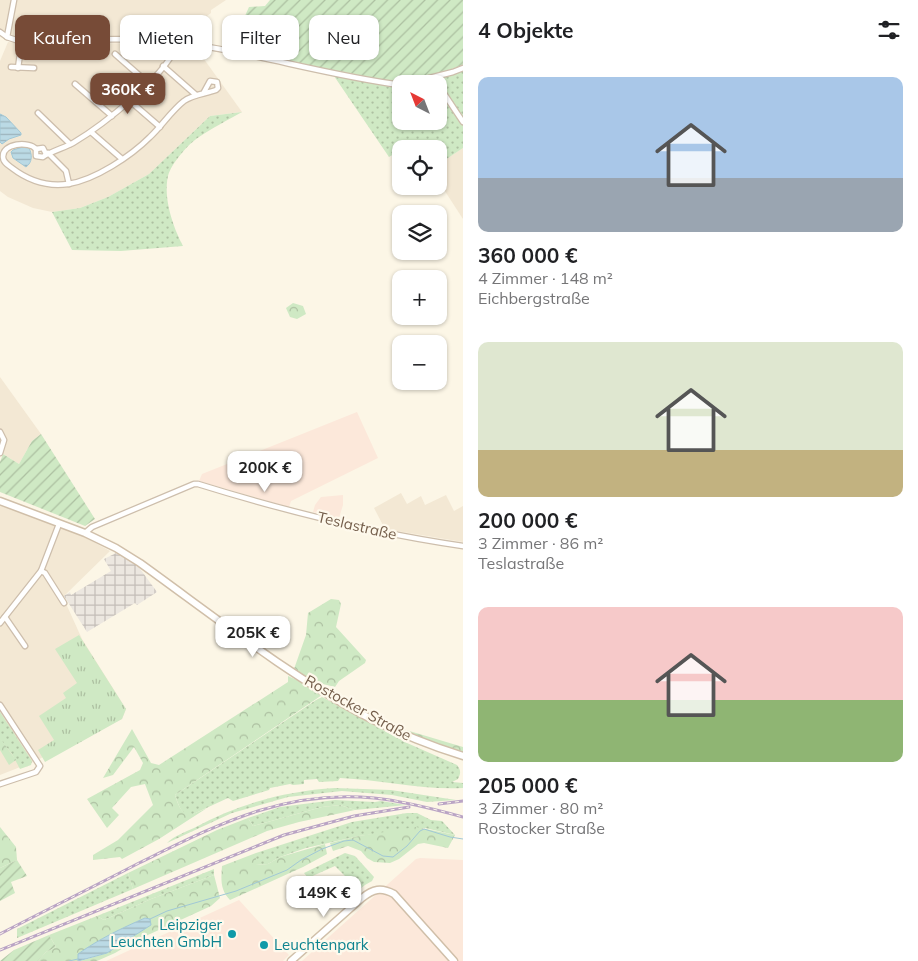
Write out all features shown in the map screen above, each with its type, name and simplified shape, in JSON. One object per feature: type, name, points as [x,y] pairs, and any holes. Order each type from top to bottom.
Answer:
[{"type":"main road","name":"Rostocker Straße","points":[[0,501],[85,533],[140,563],[325,694],[392,730],[431,746],[463,756]]},
{"type":"main road","points":[[291,961],[370,892],[382,889],[394,894],[454,961]]},
{"type":"street","points":[[7,37],[14,0]]},
{"type":"street","points":[[0,32],[7,37],[15,39]]},
{"type":"street","points":[[212,48],[270,59],[363,80],[392,84]]},
{"type":"street","points":[[115,54],[148,83]]},
{"type":"street","points":[[18,68],[19,60]]},
{"type":"street","points":[[36,149],[35,154],[43,158],[47,154],[58,151],[91,132],[130,101],[168,60]]},
{"type":"street","points":[[163,66],[196,95]]},
{"type":"street","points":[[11,67],[34,68]]},
{"type":"street","points":[[441,75],[463,68]]},
{"type":"street","points":[[75,84],[112,116]]},
{"type":"street","points":[[69,184],[66,171],[43,148],[36,149],[30,144],[16,144],[5,150],[1,155],[4,162],[29,179],[51,185],[69,184],[95,175],[122,159],[149,138],[184,101],[204,92]]},
{"type":"street","points":[[448,100],[463,122]]},
{"type":"street","points":[[130,101],[160,127]]},
{"type":"street","points":[[38,114],[70,144]]},
{"type":"street","points":[[91,132],[122,159]]},
{"type":"street","points":[[0,432],[4,440],[0,452]]},
{"type":"street","name":"Teslastraße","points":[[85,533],[92,527],[194,484],[198,484],[320,518],[409,538],[463,546]]},
{"type":"street","points":[[0,623],[41,571],[59,524]]},
{"type":"street","points":[[41,571],[45,573],[64,603]]},
{"type":"street","points":[[5,616],[25,646]]},
{"type":"street","points":[[0,705],[40,766],[36,772],[0,784]]},
{"type":"shaded area","points":[[0,0],[226,0],[211,10],[208,15],[120,15],[120,36],[110,36],[110,15],[15,15],[15,36],[0,29]]},
{"type":"shaded area","points":[[8,42],[15,43],[15,60],[110,60],[110,43],[120,43],[120,60],[205,60],[242,112],[210,116],[149,174],[108,197],[80,208],[52,212],[33,208],[8,197],[0,191],[0,61]]},
{"type":"shaded area","points":[[463,148],[463,219],[447,194],[447,159]]},
{"type":"shaded area","points":[[0,377],[41,434],[32,441],[19,464],[0,452]]},
{"type":"shaded area","points":[[357,412],[378,458],[291,501],[289,507],[199,481],[202,474]]},
{"type":"shaded area","points":[[401,493],[407,504],[421,496],[425,505],[446,495],[454,511],[463,506],[463,542],[385,529],[374,508]]},
{"type":"shaded area","points":[[343,495],[343,505],[339,518],[313,512],[315,505],[321,497]]},
{"type":"shaded area","points":[[0,505],[77,533],[110,551],[63,597],[82,639],[126,709],[122,719],[33,762],[0,775]]},
{"type":"shaded area","points":[[116,553],[138,566],[157,592],[87,632],[64,596],[70,592],[71,595],[111,571],[104,559]]},
{"type":"shaded area","points":[[416,859],[463,860],[463,961],[302,961]]},
{"type":"shaded area","points":[[239,900],[289,955],[283,961],[106,961]]},
{"type":"green space","points":[[270,0],[463,0],[463,65],[434,75],[392,75],[392,82],[282,60],[299,60],[299,15],[245,15],[249,7],[265,6]]},
{"type":"green space","points":[[463,69],[463,148],[447,159],[447,140],[392,140],[392,155],[389,157],[334,76],[392,84],[392,130],[448,130],[448,76]]},
{"type":"green space","points":[[242,112],[209,130],[190,144],[170,171],[167,185],[168,203],[183,246],[121,251],[72,250],[52,212],[80,208],[108,197],[149,174],[210,116]]},
{"type":"green space","points":[[293,303],[303,306],[306,314],[297,319],[290,317],[286,308]]},
{"type":"green space","points":[[41,434],[95,519],[85,526],[0,492],[0,462],[3,454],[19,464],[32,441]]},
{"type":"green space","points":[[331,599],[339,600],[341,604],[336,627],[366,660],[365,663],[339,681],[335,687],[311,681],[294,669],[306,635],[308,613]]},
{"type":"green space","points":[[79,635],[126,709],[122,719],[45,762],[38,750],[54,740],[39,716],[66,698],[63,693],[77,683],[55,649]]},
{"type":"green space","points":[[288,676],[325,693],[175,795],[180,808],[186,814],[207,808],[159,839],[122,859],[120,857],[93,860],[93,855],[118,840],[153,805],[145,784],[131,787],[112,808],[119,815],[107,828],[87,799],[140,770],[143,763],[134,747],[113,775],[103,778],[132,729],[151,763],[159,765],[288,682]]},
{"type":"green space","points":[[322,697],[407,743],[457,765],[460,775],[458,779],[452,782],[463,783],[463,788],[432,788],[340,778],[338,781],[319,782],[317,779],[304,780],[304,784],[290,784],[270,788],[269,790],[233,801],[228,798],[189,816],[181,810],[175,795]]},
{"type":"green space","points":[[0,712],[32,761],[31,765],[20,769],[12,754],[0,739]]},
{"type":"green space","points":[[406,730],[463,747],[463,753],[408,733]]},
{"type":"green space","points":[[0,738],[16,760],[9,765],[0,750]]},
{"type":"green space","points":[[335,788],[391,790],[456,800],[427,802],[392,795],[342,791],[288,797],[232,813],[167,843],[176,836],[228,812],[262,800],[298,792]]},
{"type":"green space","points":[[335,800],[381,801],[406,805],[355,810],[340,805],[322,807],[253,826],[248,818],[280,807]]},
{"type":"green space","points":[[340,805],[355,810],[267,831],[133,889],[128,873],[217,830],[248,818],[253,826],[322,807]]},
{"type":"green space","points":[[417,813],[431,820],[442,821],[455,835],[425,828],[359,836],[306,848],[280,857],[268,864],[256,865],[256,853],[352,822]]},
{"type":"green space","points":[[0,827],[16,847],[17,860],[0,868]]},
{"type":"green space","points":[[416,827],[455,835],[448,848],[424,843],[418,844],[399,859],[390,863],[374,862],[361,851],[348,846],[333,851],[330,843],[359,836]]},
{"type":"green space","points":[[325,844],[327,854],[303,867],[230,900],[224,892],[221,880],[222,866],[256,853],[256,865],[268,864],[280,857]]},
{"type":"green space","points":[[345,853],[355,856],[374,877],[372,881],[344,902],[341,899],[355,886],[335,866],[308,878],[304,873]]},
{"type":"green space","points":[[17,860],[27,876],[11,882],[15,893],[0,901],[0,868]]},
{"type":"green space","points":[[214,869],[214,875],[151,899],[104,920],[97,916]]},
{"type":"green space","points":[[128,873],[133,889],[17,938],[17,929]]},
{"type":"green space","points":[[214,875],[220,898],[211,906],[137,940],[115,953],[97,961],[80,961],[107,953],[151,925],[145,918],[111,934],[79,954],[78,961],[38,961],[46,952],[56,947],[49,935],[97,916],[104,920],[151,899]]},
{"type":"green space","points":[[49,935],[56,947],[46,952],[38,961],[0,961],[14,950]]},
{"type":"water","points":[[0,114],[6,117],[21,133],[21,135],[9,139],[2,144],[0,142]]},
{"type":"water","points":[[26,146],[29,148],[31,158],[30,163],[26,167],[13,158],[11,152]]},
{"type":"water","points":[[145,918],[150,919],[151,925],[107,953],[78,961],[78,954],[111,934]]},
{"type":"waterway","points":[[150,919],[167,911],[236,891],[287,870],[322,849],[344,841],[353,840],[383,856],[393,857],[424,829],[463,839]]},
{"type":"waterway","points":[[69,961],[78,959]]},
{"type":"railway","points":[[0,934],[139,863],[224,823],[281,805],[310,799],[341,797],[374,798],[408,803],[463,817]]},
{"type":"railway","points":[[439,804],[463,801]]},
{"type":"railway","points":[[0,950],[284,835],[354,816],[409,807]]},
{"type":"place","name":"Leipziger Leuchten GmbH","points":[[232,934]]},
{"type":"place","name":"Leuchtenpark","points":[[264,945]]}]
